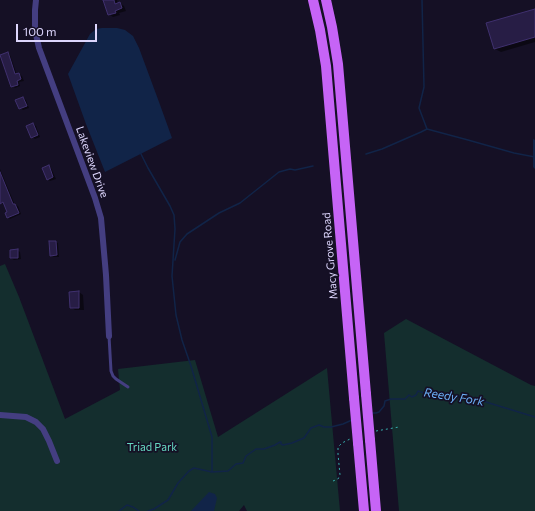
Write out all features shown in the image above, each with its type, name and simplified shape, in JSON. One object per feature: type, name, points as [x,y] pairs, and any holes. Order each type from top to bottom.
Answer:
[{"type":"main road","name":"Macy Grove Road","points":[[313,0],[323,42],[328,86],[358,444],[366,511]]},
{"type":"main road","points":[[326,0],[336,52],[376,511]]},
{"type":"main road","points":[[328,86],[334,90],[336,110],[344,142]]},
{"type":"street","name":"Lakeview Drive","points":[[36,0],[35,30],[39,48],[95,198],[101,218],[109,336]]},
{"type":"street","points":[[0,415],[26,417],[36,422],[43,429],[57,461]]},
{"type":"lane","points":[[109,336],[111,370],[116,379],[128,387]]},
{"type":"green space","name":"Triad Park","points":[[5,264],[65,419],[120,390],[118,369],[195,360],[218,437],[327,368],[340,511],[247,511],[244,505],[239,511],[0,511],[0,266]]},
{"type":"green space","points":[[406,319],[535,386],[535,511],[399,511],[384,333]]},
{"type":"water","points":[[117,28],[125,30],[133,36],[139,48],[172,138],[105,172],[68,74],[90,34],[96,29]]},
{"type":"water","points":[[533,139],[535,140],[535,169],[533,167]]},
{"type":"water","points":[[209,492],[215,494],[217,498],[214,511],[191,511]]},
{"type":"building","points":[[103,0],[114,0],[115,4],[120,2],[122,8],[115,11],[116,13],[108,15]]},
{"type":"building","points":[[535,9],[535,37],[494,49],[486,23]]},
{"type":"building","points":[[8,52],[15,74],[19,73],[21,79],[17,81],[18,85],[11,87],[0,55]]},
{"type":"building","points":[[23,97],[27,106],[19,109],[15,100]]},
{"type":"building","points":[[33,123],[38,135],[31,138],[26,126]]},
{"type":"building","points":[[49,165],[53,177],[47,180],[42,168]]},
{"type":"building","points":[[0,172],[13,204],[15,204],[19,213],[7,218],[5,213],[7,212],[3,202],[0,204]]},
{"type":"building","points":[[49,241],[56,241],[57,255],[50,256]]},
{"type":"building","points":[[18,249],[18,258],[10,258],[10,250]]},
{"type":"building","points":[[79,291],[79,308],[70,308],[69,292]]},
{"type":"waterway","points":[[422,0],[424,87],[419,108],[427,129]]},
{"type":"waterway","points":[[366,154],[382,149],[427,129],[514,153],[535,157]]},
{"type":"waterway","points":[[140,152],[174,215],[175,229],[172,276],[176,315],[182,340],[212,437],[212,472]]},
{"type":"waterway","points":[[175,260],[180,242],[187,234],[219,213],[240,203],[279,172],[313,166]]},
{"type":"waterway","name":"Reedy Fork","points":[[372,413],[379,412],[384,406],[385,401],[391,399],[405,399],[409,395],[412,397],[416,395],[418,391],[426,394],[473,398],[535,417]]},
{"type":"waterway","name":"Reedy Fork","points":[[148,511],[168,500],[178,483],[189,471],[194,468],[212,472],[228,471],[236,464],[243,463],[246,456],[256,449],[264,449],[280,442],[283,445],[292,443],[304,438],[311,428],[319,425],[331,427],[352,420]]},
{"type":"waterway","points":[[119,511],[127,505],[139,511]]}]
